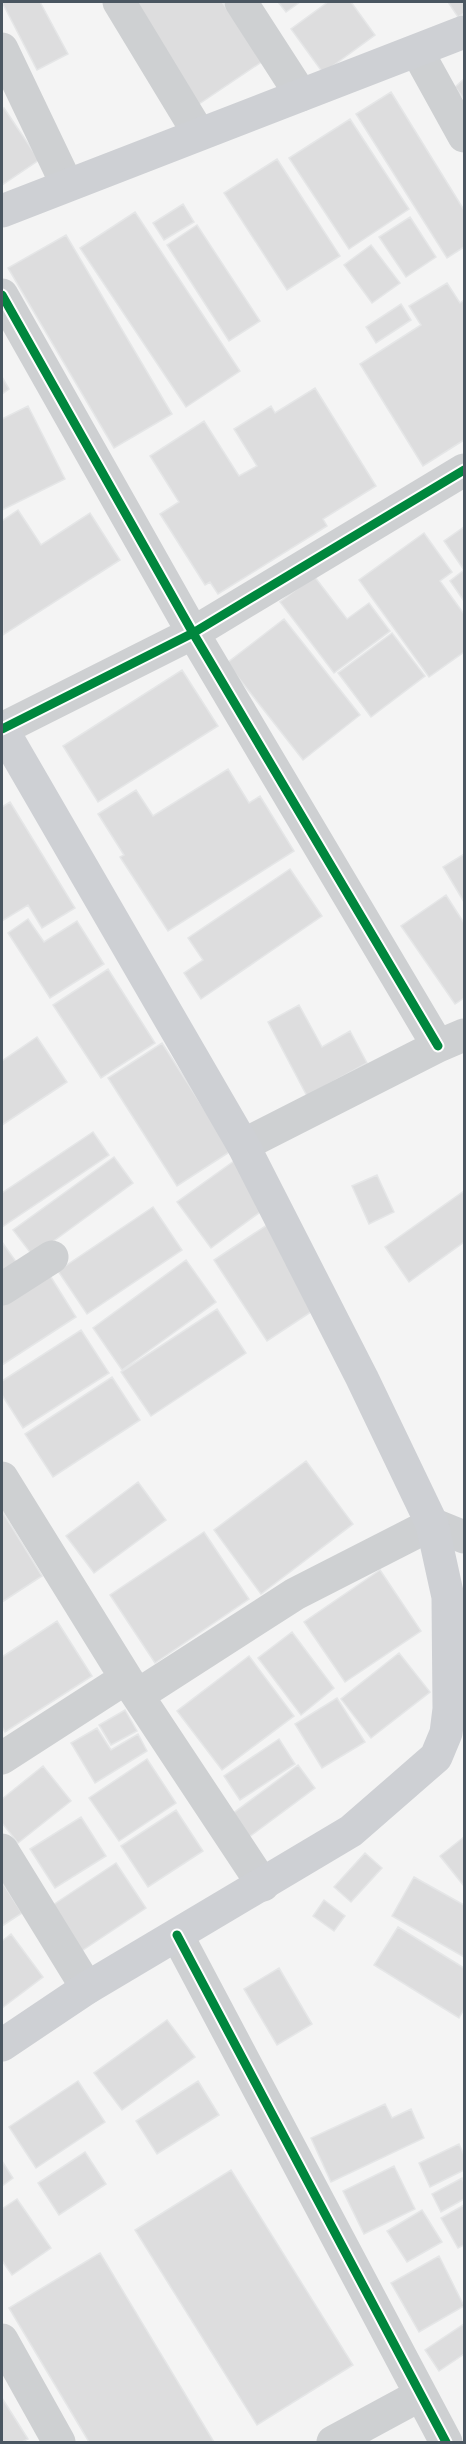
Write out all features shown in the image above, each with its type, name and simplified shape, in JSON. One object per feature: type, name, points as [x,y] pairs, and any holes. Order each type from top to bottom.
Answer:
[{"type":"main road","points":[[2,212],[67,184],[465,32]]},
{"type":"main road","points":[[2,729],[243,1145],[362,1378],[432,1524],[448,1597],[449,1709],[446,1733],[436,1757],[351,1831],[87,1988],[2,2045]]},
{"type":"street","points":[[119,2],[199,134]]},
{"type":"street","points":[[241,2],[301,94]]},
{"type":"street","points":[[2,49],[67,184]]},
{"type":"street","points":[[417,51],[465,136]]},
{"type":"street","points":[[2,295],[193,633],[451,1041],[243,1145]]},
{"type":"street","points":[[2,729],[193,633],[465,470]]},
{"type":"street","points":[[2,1289],[52,1257]]},
{"type":"street","points":[[2,1478],[132,1687],[263,1885]]},
{"type":"street","points":[[2,1758],[295,1594],[432,1524],[465,1538]]},
{"type":"street","points":[[2,1850],[87,1988]]},
{"type":"street","points":[[177,1935],[446,2442]]},
{"type":"street","points":[[2,2340],[59,2442]]},
{"type":"street","points":[[333,2442],[420,2395]]},
{"type":"building","points":[[2,2],[40,2],[68,54],[37,70]]},
{"type":"building","points":[[132,2],[222,2],[263,61],[199,104]]},
{"type":"building","points":[[278,2],[300,2],[286,12]]},
{"type":"building","points":[[328,2],[351,2],[375,35],[323,73],[291,29]]},
{"type":"building","points":[[448,2],[464,2],[464,13],[458,17]]},
{"type":"building","points":[[464,79],[464,99],[455,87]]},
{"type":"building","points":[[391,92],[464,210],[464,247],[447,258],[356,114]]},
{"type":"building","points":[[4,108],[39,160],[2,185],[2,109]]},
{"type":"building","points":[[350,119],[409,209],[349,249],[289,158]]},
{"type":"building","points":[[277,159],[340,256],[287,290],[224,193]]},
{"type":"building","points":[[183,204],[194,222],[164,240],[153,223]]},
{"type":"building","points":[[135,212],[240,371],[186,407],[80,248]]},
{"type":"building","points":[[410,217],[436,257],[406,277],[379,237]]},
{"type":"building","points":[[197,225],[260,321],[229,341],[167,245]]},
{"type":"building","points":[[66,235],[172,414],[114,448],[8,268]]},
{"type":"building","points":[[371,245],[400,283],[372,303],[344,265]]},
{"type":"building","points":[[447,283],[460,303],[464,300],[464,440],[423,466],[360,364],[421,325],[409,306]]},
{"type":"building","points":[[401,304],[411,320],[376,343],[366,327]]},
{"type":"building","points":[[2,377],[9,389],[2,394]]},
{"type":"building","points":[[315,388],[376,486],[323,519],[327,526],[218,594],[210,582],[205,585],[160,514],[179,502],[150,456],[204,421],[239,476],[257,466],[234,429],[271,406],[275,413]]},
{"type":"building","points":[[28,406],[65,479],[2,510],[2,419]]},
{"type":"building","points":[[18,510],[41,545],[90,513],[120,560],[3,635],[2,521]]},
{"type":"building","points":[[464,527],[464,570],[444,541]]},
{"type":"building","points":[[424,533],[452,572],[440,581],[464,614],[464,652],[429,677],[359,580]]},
{"type":"building","points":[[464,570],[464,601],[450,581]]},
{"type":"building","points":[[314,576],[347,619],[369,603],[390,631],[334,673],[280,602]]},
{"type":"building","points":[[284,619],[360,715],[303,760],[227,663]]},
{"type":"building","points":[[392,633],[425,676],[371,717],[338,673]]},
{"type":"building","points":[[182,670],[218,726],[98,802],[63,746]]},
{"type":"building","points":[[228,769],[249,803],[260,796],[294,851],[168,931],[120,857],[124,855],[98,814],[136,790],[153,816]]},
{"type":"building","points":[[10,802],[75,908],[42,928],[28,905],[2,921],[2,807]]},
{"type":"building","points":[[464,854],[464,902],[443,867]]},
{"type":"building","points":[[290,869],[322,916],[201,999],[184,973],[203,960],[188,938]]},
{"type":"building","points":[[446,895],[464,923],[464,998],[455,1004],[401,926]]},
{"type":"building","points":[[28,919],[44,942],[77,921],[104,964],[50,998],[8,933]]},
{"type":"building","points":[[108,969],[155,1043],[101,1078],[53,1005]]},
{"type":"building","points":[[299,1005],[322,1047],[350,1031],[367,1063],[307,1096],[268,1022]]},
{"type":"building","points":[[37,1037],[67,1082],[2,1125],[2,1061]]},
{"type":"building","points":[[162,1043],[231,1151],[177,1186],[108,1078]]},
{"type":"building","points":[[93,1132],[109,1155],[2,1227],[2,1193]]},
{"type":"building","points":[[114,1157],[133,1183],[33,1256],[13,1230]]},
{"type":"building","points":[[234,1161],[267,1207],[211,1248],[177,1202]]},
{"type":"building","points":[[377,1175],[394,1212],[369,1224],[352,1186]]},
{"type":"building","points":[[464,1191],[464,1242],[409,1282],[385,1247]]},
{"type":"building","points":[[153,1207],[182,1250],[87,1314],[58,1271]]},
{"type":"building","points":[[267,1225],[320,1306],[267,1341],[214,1260]]},
{"type":"building","points":[[2,1242],[17,1263],[2,1275]]},
{"type":"building","points":[[186,1260],[216,1302],[122,1370],[93,1328]]},
{"type":"building","points":[[49,1274],[76,1317],[2,1365],[2,1304]]},
{"type":"building","points":[[217,1309],[246,1353],[151,1416],[121,1372]]},
{"type":"building","points":[[81,1330],[109,1373],[23,1428],[2,1395],[2,1381]]},
{"type":"building","points":[[112,1377],[140,1420],[53,1477],[25,1434]]},
{"type":"building","points":[[306,1461],[353,1524],[261,1594],[214,1530]]},
{"type":"building","points":[[138,1482],[166,1520],[94,1573],[66,1536]]},
{"type":"building","points":[[2,1511],[42,1576],[2,1602]]},
{"type":"building","points":[[204,1532],[249,1599],[155,1663],[110,1595]]},
{"type":"building","points":[[380,1570],[421,1631],[345,1682],[304,1622]]},
{"type":"building","points":[[57,1621],[92,1676],[5,1732],[2,1727],[2,1657]]},
{"type":"building","points":[[292,1632],[334,1688],[301,1715],[258,1658]]},
{"type":"building","points":[[399,1653],[430,1692],[371,1738],[341,1699]]},
{"type":"building","points":[[249,1656],[294,1716],[222,1770],[177,1711]]},
{"type":"building","points":[[337,1698],[365,1742],[322,1768],[295,1724]]},
{"type":"building","points":[[125,1710],[137,1731],[111,1745],[99,1725]]},
{"type":"building","points":[[97,1728],[111,1750],[138,1734],[147,1751],[95,1783],[71,1743]]},
{"type":"building","points":[[279,1739],[295,1764],[240,1800],[224,1776]]},
{"type":"building","points":[[147,1759],[176,1803],[119,1841],[89,1798]]},
{"type":"building","points":[[298,1765],[315,1788],[245,1840],[228,1817]]},
{"type":"building","points":[[43,1766],[71,1801],[18,1843],[2,1823],[2,1799]]},
{"type":"building","points":[[176,1810],[203,1851],[148,1887],[121,1846]]},
{"type":"building","points":[[81,1817],[106,1856],[55,1888],[30,1849]]},
{"type":"building","points":[[464,1837],[464,1886],[440,1856]]},
{"type":"building","points":[[365,1853],[382,1868],[351,1902],[334,1887]]},
{"type":"building","points":[[116,1863],[146,1908],[80,1952],[50,1907]]},
{"type":"building","points":[[414,1877],[464,1905],[464,1957],[392,1916]]},
{"type":"building","points":[[2,1882],[22,1913],[2,1926]]},
{"type":"building","points":[[324,1900],[345,1916],[334,1931],[313,1916]]},
{"type":"building","points":[[398,1927],[464,1968],[464,2009],[459,2018],[374,1965]]},
{"type":"building","points":[[11,1934],[43,1977],[2,2008],[2,1941]]},
{"type":"building","points":[[279,1968],[312,2024],[277,2045],[244,1989]]},
{"type":"building","points":[[167,2020],[195,2057],[122,2110],[94,2073]]},
{"type":"building","points":[[78,2081],[105,2122],[36,2168],[9,2127]]},
{"type":"building","points":[[198,2081],[219,2115],[157,2154],[136,2121]]},
{"type":"building","points":[[385,2104],[392,2118],[411,2109],[424,2138],[331,2182],[311,2138]]},
{"type":"building","points":[[459,2144],[464,2155],[464,2170],[430,2187],[419,2163]]},
{"type":"building","points":[[85,2152],[106,2184],[59,2215],[38,2183]]},
{"type":"building","points":[[2,2161],[13,2178],[2,2186]]},
{"type":"building","points":[[394,2166],[415,2209],[364,2234],[343,2191]]},
{"type":"building","points":[[231,2170],[353,2365],[257,2425],[135,2230]]},
{"type":"building","points":[[462,2178],[464,2199],[441,2212],[432,2194]]},
{"type":"building","points":[[17,2199],[51,2248],[12,2275],[2,2263],[2,2209]]},
{"type":"building","points":[[464,2205],[464,2245],[458,2248],[441,2218]]},
{"type":"building","points":[[422,2210],[442,2242],[407,2262],[387,2231]]},
{"type":"building","points":[[100,2253],[214,2442],[89,2442],[9,2308]]},
{"type":"building","points":[[439,2256],[464,2306],[419,2332],[391,2283]]},
{"type":"building","points":[[464,2324],[464,2354],[439,2371],[425,2350]]},
{"type":"building","points":[[2,2398],[28,2439],[22,2442],[2,2442]]},
{"type":"cycle path","points":[[2,295],[193,633],[438,1046]]},
{"type":"cycle path","points":[[2,729],[193,633],[464,470]]},
{"type":"cycle path","points":[[177,1935],[446,2442]]}]
